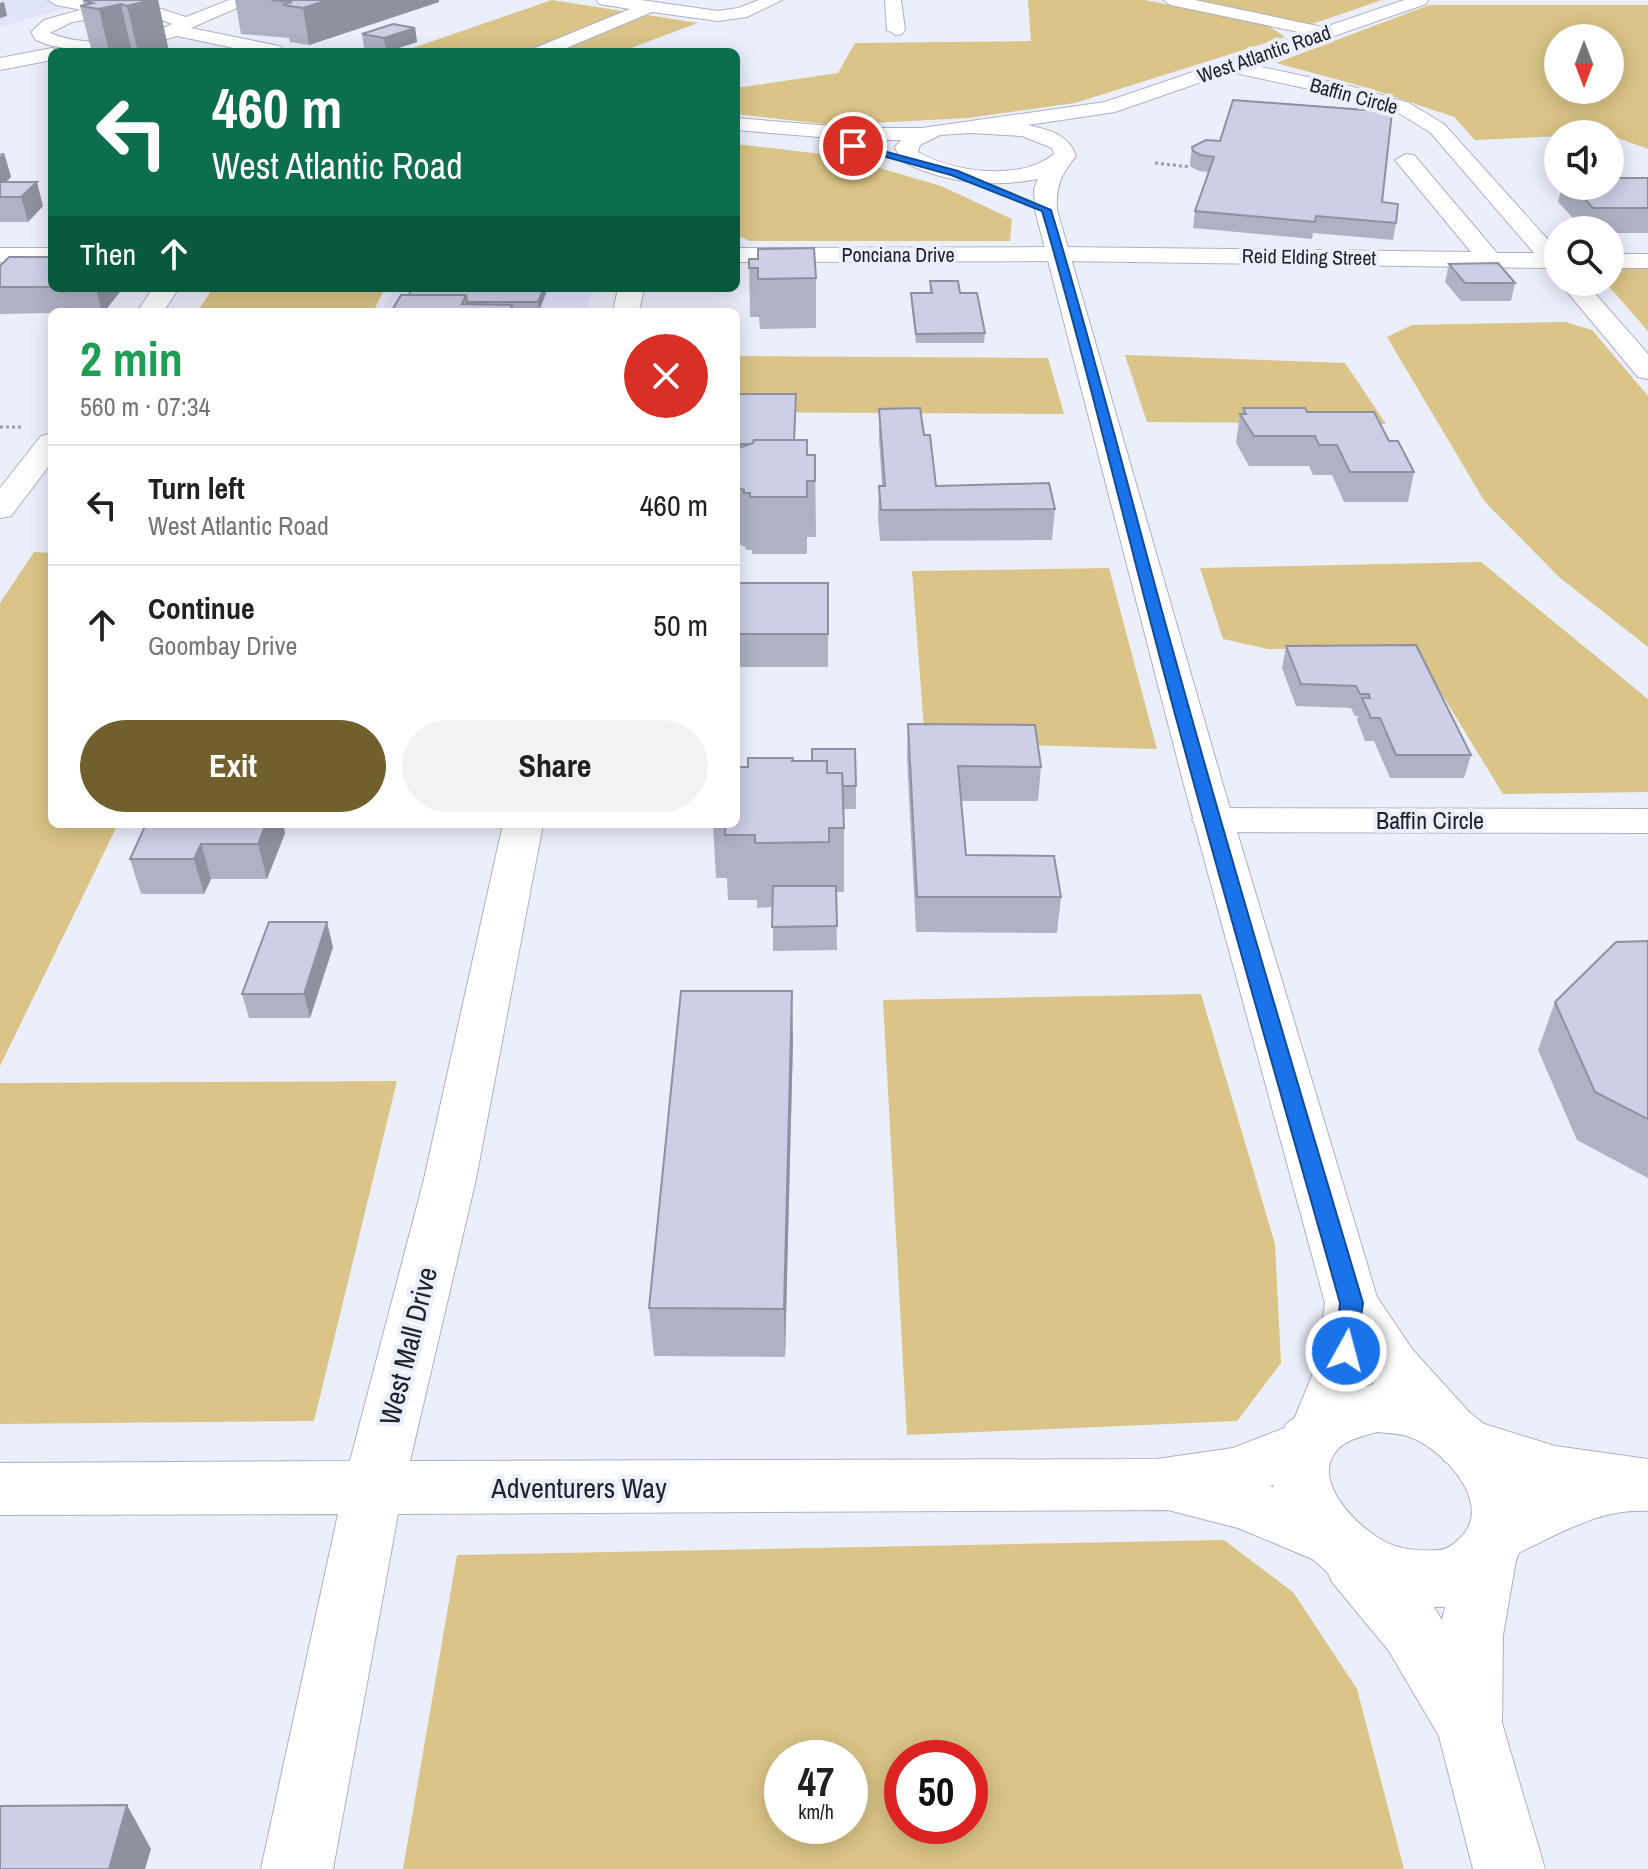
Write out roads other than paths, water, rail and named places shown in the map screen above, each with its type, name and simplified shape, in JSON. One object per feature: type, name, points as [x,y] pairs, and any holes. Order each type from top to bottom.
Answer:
[{"type":"main road","points":[[96,45],[49,40],[33,34],[65,18],[114,11],[156,0]]},
{"type":"main road","points":[[133,42],[178,28],[247,0]]},
{"type":"main road","points":[[605,0],[658,3],[731,16],[774,0]]},
{"type":"main road","points":[[703,0],[724,3]]},
{"type":"main road","points":[[893,0],[896,30]]},
{"type":"main road","points":[[1171,0],[1327,33]]},
{"type":"main road","name":"West Atlantic Road","points":[[979,126],[1108,108],[1420,0]]},
{"type":"main road","points":[[49,2],[114,11],[167,13],[181,21],[178,33],[258,48]]},
{"type":"main road","points":[[49,2],[72,10],[65,18]]},
{"type":"main road","points":[[551,48],[658,3]]},
{"type":"main road","points":[[81,48],[166,40],[205,48]]},
{"type":"main road","points":[[0,64],[48,55]]},
{"type":"main road","name":"Baffin Circle","points":[[1229,66],[1350,92],[1402,107],[1437,128],[1544,247]]},
{"type":"main road","name":"West Atlantic Road","points":[[1058,155],[1108,108]]},
{"type":"main road","points":[[740,124],[847,134],[924,134],[979,126],[1029,131],[1058,155]]},
{"type":"main road","points":[[740,134],[853,146],[918,162],[955,173],[1046,210]]},
{"type":"main road","points":[[918,162],[908,155],[906,147],[924,134]]},
{"type":"main road","points":[[955,173],[1010,175],[1058,155]]},
{"type":"main road","points":[[1058,155],[1045,189],[1046,210],[1212,820],[1352,1303],[1392,1366],[1484,1463],[1497,1486],[1502,1510],[1471,1635],[1469,1724]]},
{"type":"main road","points":[[1406,160],[1490,260]]},
{"type":"main road","name":"Reid Elding Street","points":[[1060,254],[1544,262]]},
{"type":"main road","name":"Ponciana Drive","points":[[740,255],[1060,254]]},
{"type":"main road","points":[[0,255],[48,255]]},
{"type":"main road","points":[[1624,261],[1648,261]]},
{"type":"main road","points":[[1584,296],[1648,371]]},
{"type":"main road","points":[[3,501],[48,447]]},
{"type":"main road","name":"Baffin Circle","points":[[1212,820],[1648,821]]},
{"type":"main road","name":"West Mall Drive","points":[[297,1869],[373,1489],[450,1179],[522,828]]},
{"type":"main road","points":[[1352,1303],[1344,1366],[1301,1461],[1304,1500],[1336,1544],[1412,1630],[1469,1724],[1509,1869]]},
{"type":"main road","points":[[1313,1436],[1335,1417],[1354,1410],[1401,1410],[1550,1473],[1593,1481],[1642,1484]]},
{"type":"main road","name":"Adventurers Way","points":[[0,1489],[1157,1485],[1237,1473],[1313,1436]]},
{"type":"main road","points":[[1336,1544],[1373,1568],[1405,1578],[1437,1579],[1464,1572],[1492,1544],[1530,1515],[1563,1502],[1642,1484]]},
{"type":"main road","name":"Adventurers Way","points":[[1157,1485],[1244,1503],[1336,1544]]}]
